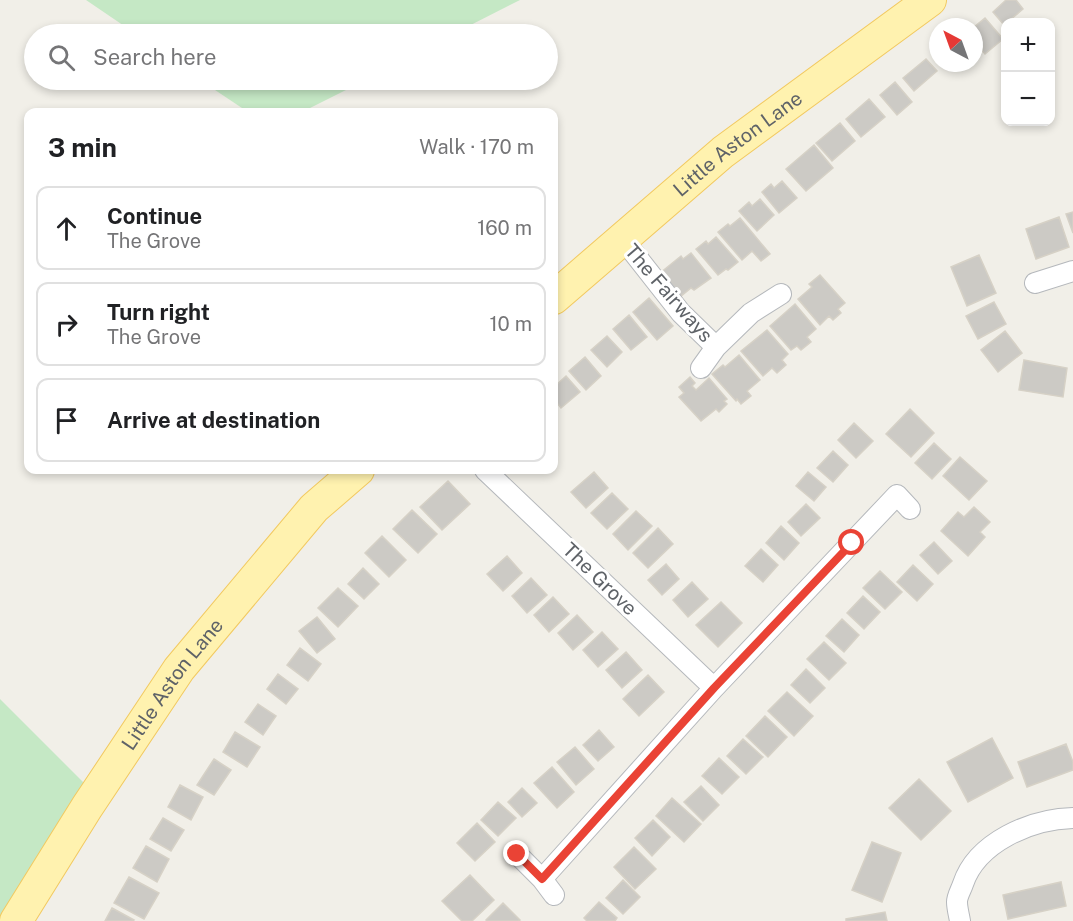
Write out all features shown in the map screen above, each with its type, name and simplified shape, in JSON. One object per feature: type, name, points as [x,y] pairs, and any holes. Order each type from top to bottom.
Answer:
[{"type":"main road","name":"Little Aston Lane","points":[[558,294],[723,152],[930,0]]},
{"type":"main road","name":"Little Aston Lane","points":[[16,921],[87,807],[179,669],[314,508],[353,474]]},
{"type":"street","name":"The Fairways","points":[[622,238],[681,313],[716,347]]},
{"type":"street","points":[[1035,283],[1073,271]]},
{"type":"street","name":"The Fairways","points":[[701,368],[716,347],[752,313],[781,294]]},
{"type":"street","name":"The Grove","points":[[489,474],[714,688]]},
{"type":"street","points":[[542,879],[714,688],[897,496]]},
{"type":"street","points":[[960,921],[957,900],[965,876],[985,850],[1033,824],[1060,818],[1073,818]]},
{"type":"street","points":[[517,854],[542,879],[554,895]]},
{"type":"green space","points":[[86,0],[520,0],[473,24],[121,24]]},
{"type":"green space","points":[[215,90],[346,90],[310,108],[242,108]]},
{"type":"green space","points":[[0,699],[84,783],[0,918]]},
{"type":"building","points":[[1006,0],[1016,0],[1023,9],[1012,18],[1001,18],[1001,21],[993,12]]},
{"type":"building","points":[[985,18],[1001,37],[1001,41],[985,54],[983,52],[983,20]]},
{"type":"building","points":[[926,59],[929,62],[929,72],[936,72],[914,91],[903,78]]},
{"type":"building","points":[[895,82],[912,102],[897,115],[880,95]]},
{"type":"building","points":[[869,99],[885,117],[861,137],[846,119]]},
{"type":"building","points":[[840,123],[855,141],[832,161],[816,143]]},
{"type":"building","points":[[814,145],[833,168],[806,191],[786,169]]},
{"type":"building","points":[[782,181],[797,198],[779,213],[762,192],[771,184],[774,188]]},
{"type":"building","points":[[760,199],[774,215],[757,231],[739,211],[749,202],[752,206]]},
{"type":"building","points":[[1073,212],[1073,233],[1066,214]]},
{"type":"building","points":[[1059,217],[1069,247],[1036,259],[1026,229]]},
{"type":"building","points":[[740,218],[770,254],[761,261],[752,251],[742,260],[718,232]]},
{"type":"building","points":[[716,237],[738,262],[718,275],[696,249],[706,241],[708,244]]},
{"type":"building","points":[[691,253],[711,278],[694,290],[691,288],[680,297],[660,273],[681,256],[683,259]]},
{"type":"building","points":[[979,255],[996,293],[967,306],[951,267]]},
{"type":"building","points":[[820,275],[845,303],[838,309],[841,313],[833,320],[829,316],[820,325],[798,299],[812,287],[809,284]]},
{"type":"building","points":[[649,298],[673,326],[657,340],[633,312]]},
{"type":"building","points":[[994,302],[1006,324],[978,339],[966,316]]},
{"type":"building","points":[[795,304],[816,329],[807,337],[811,342],[801,350],[797,346],[791,350],[770,326]]},
{"type":"building","points":[[629,315],[647,337],[631,350],[613,329]]},
{"type":"building","points":[[767,330],[788,354],[782,360],[786,365],[777,373],[772,368],[763,376],[741,351]]},
{"type":"building","points":[[1005,331],[1022,353],[998,372],[981,350]]},
{"type":"building","points":[[607,336],[622,352],[607,367],[591,350]]},
{"type":"building","points":[[739,355],[760,380],[747,391],[751,396],[741,404],[712,374]]},
{"type":"building","points":[[585,357],[601,376],[586,390],[569,371]]},
{"type":"building","points":[[1024,360],[1067,368],[1063,397],[1019,390]]},
{"type":"building","points":[[566,376],[580,392],[561,408],[558,404],[558,383]]},
{"type":"building","points":[[690,377],[695,383],[692,386],[696,390],[709,378],[727,399],[724,401],[727,404],[719,412],[716,409],[701,421],[679,397],[684,393],[679,387]]},
{"type":"building","points":[[910,409],[934,433],[911,457],[886,434]]},
{"type":"building","points":[[854,423],[873,441],[856,458],[838,440]]},
{"type":"building","points":[[934,443],[951,459],[932,479],[915,463]]},
{"type":"building","points":[[833,451],[848,465],[833,482],[817,468]]},
{"type":"building","points":[[960,457],[987,481],[969,500],[943,476]]},
{"type":"building","points":[[594,472],[608,488],[586,508],[571,492]]},
{"type":"building","points":[[808,472],[826,487],[814,501],[796,486]]},
{"type":"building","points":[[448,481],[470,504],[442,530],[420,507]]},
{"type":"building","points":[[612,493],[628,509],[607,529],[591,513]]},
{"type":"building","points":[[806,504],[820,518],[801,536],[788,522]]},
{"type":"building","points":[[974,507],[990,522],[980,532],[985,537],[968,556],[941,531],[958,512],[964,517]]},
{"type":"building","points":[[412,510],[437,534],[418,553],[393,529]]},
{"type":"building","points":[[636,511],[652,526],[628,550],[613,534]]},
{"type":"building","points":[[781,526],[799,543],[784,560],[766,543]]},
{"type":"building","points":[[658,528],[673,544],[648,568],[633,553]]},
{"type":"building","points":[[382,536],[406,560],[389,577],[365,553]]},
{"type":"building","points":[[934,542],[952,561],[938,574],[920,555]]},
{"type":"building","points":[[761,549],[778,565],[763,582],[745,566]]},
{"type":"building","points":[[507,556],[522,573],[503,591],[487,574]]},
{"type":"building","points":[[666,564],[679,579],[662,595],[648,580]]},
{"type":"building","points":[[913,565],[933,584],[917,601],[897,582]]},
{"type":"building","points":[[363,568],[379,584],[364,599],[348,584]]},
{"type":"building","points":[[880,571],[902,592],[885,609],[863,588]]},
{"type":"building","points":[[531,578],[547,595],[527,613],[512,596]]},
{"type":"building","points":[[692,582],[708,599],[688,617],[673,600]]},
{"type":"building","points":[[338,588],[358,606],[338,627],[318,608]]},
{"type":"building","points":[[863,596],[880,612],[864,629],[847,613]]},
{"type":"building","points":[[553,597],[569,614],[549,632],[534,615]]},
{"type":"building","points":[[721,602],[742,623],[718,647],[696,625]]},
{"type":"building","points":[[577,615],[593,632],[573,650],[558,633]]},
{"type":"building","points":[[317,617],[335,639],[317,653],[299,631]]},
{"type":"building","points":[[842,619],[859,635],[844,652],[826,636]]},
{"type":"building","points":[[602,632],[618,649],[598,667],[583,650]]},
{"type":"building","points":[[824,642],[846,663],[829,680],[807,659]]},
{"type":"building","points":[[300,648],[321,664],[308,681],[287,665]]},
{"type":"building","points":[[626,652],[642,670],[622,688],[606,670]]},
{"type":"building","points":[[806,669],[825,688],[810,703],[791,685]]},
{"type":"building","points":[[278,674],[298,689],[286,704],[267,689]]},
{"type":"building","points":[[648,675],[664,692],[639,716],[623,699]]},
{"type":"building","points":[[787,692],[813,716],[794,736],[768,711]]},
{"type":"building","points":[[258,704],[276,716],[263,735],[245,722]]},
{"type":"building","points":[[765,716],[787,737],[768,757],[746,736]]},
{"type":"building","points":[[599,730],[614,747],[598,761],[583,745]]},
{"type":"building","points":[[235,732],[260,747],[247,767],[223,752]]},
{"type":"building","points":[[992,738],[1013,778],[968,802],[947,762]]},
{"type":"building","points":[[743,739],[763,757],[746,774],[727,756]]},
{"type":"building","points":[[1066,744],[1073,762],[1073,770],[1027,787],[1018,762]]},
{"type":"building","points":[[575,747],[594,769],[576,785],[557,762]]},
{"type":"building","points":[[719,758],[739,777],[722,794],[702,776]]},
{"type":"building","points":[[214,759],[231,770],[214,795],[197,785]]},
{"type":"building","points":[[552,767],[574,792],[557,808],[534,783]]},
{"type":"building","points":[[919,779],[951,811],[921,840],[889,808]]},
{"type":"building","points":[[180,785],[203,797],[191,820],[168,807]]},
{"type":"building","points":[[701,786],[719,805],[703,821],[684,802]]},
{"type":"building","points":[[522,788],[537,803],[522,817],[508,802]]},
{"type":"building","points":[[672,798],[701,824],[684,842],[656,816]]},
{"type":"building","points":[[498,802],[516,818],[498,836],[481,820]]},
{"type":"building","points":[[163,818],[184,830],[171,851],[150,839]]},
{"type":"building","points":[[653,820],[670,837],[652,856],[635,838]]},
{"type":"building","points":[[477,823],[495,842],[475,861],[457,843]]},
{"type":"building","points":[[872,842],[901,853],[882,902],[852,890]]},
{"type":"building","points":[[146,846],[169,859],[157,882],[133,868]]},
{"type":"building","points":[[634,847],[656,869],[635,889],[614,867]]},
{"type":"building","points":[[470,875],[494,900],[472,921],[462,921],[442,901]]},
{"type":"building","points":[[129,877],[159,893],[144,919],[114,903]]},
{"type":"building","points":[[623,880],[640,897],[623,914],[606,898]]},
{"type":"building","points":[[1061,882],[1066,906],[1008,919],[1003,895]]},
{"type":"building","points":[[599,902],[617,918],[615,921],[587,921],[584,918]]},
{"type":"building","points":[[503,903],[520,920],[487,921],[486,920]]},
{"type":"building","points":[[112,908],[134,920],[105,921]]},
{"type":"building","points":[[885,912],[887,921],[846,921],[846,919]]},
{"type":"route","points":[[517,854],[542,879],[714,688],[852,543]]}]
